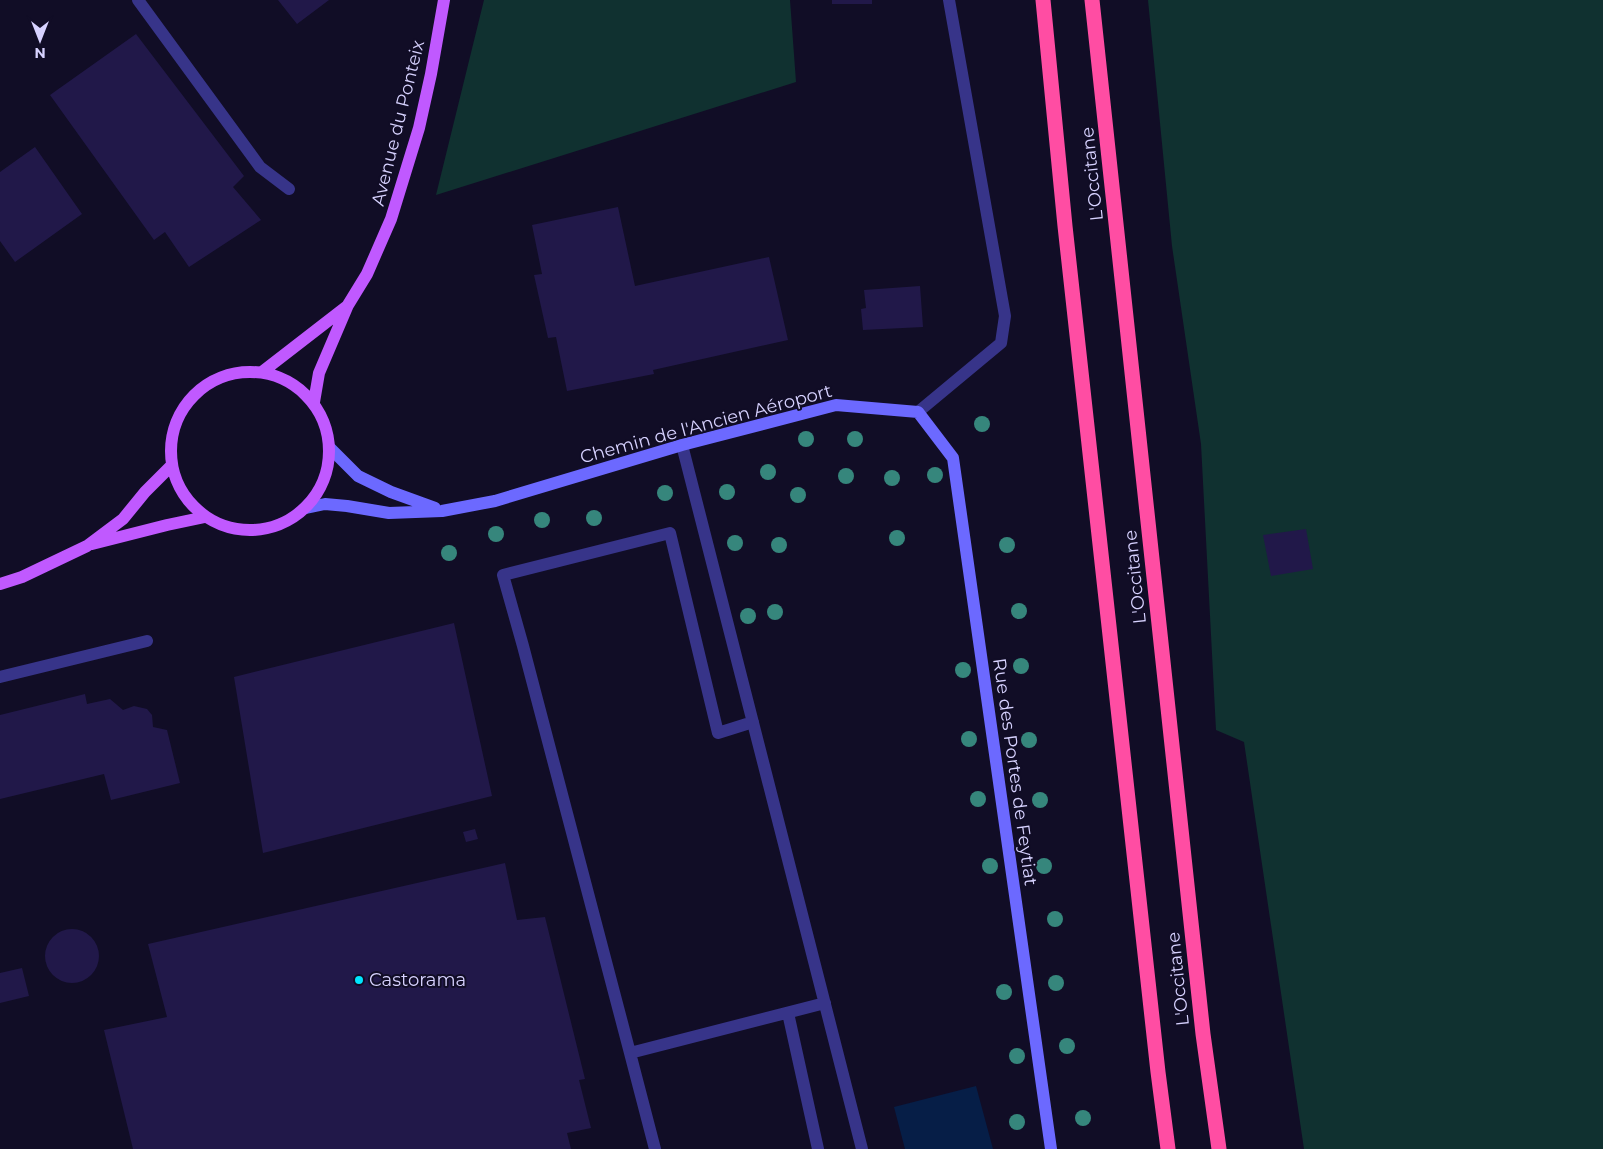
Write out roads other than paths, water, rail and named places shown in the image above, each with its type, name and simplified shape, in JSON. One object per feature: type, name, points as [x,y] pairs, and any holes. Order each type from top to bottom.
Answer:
[{"type":"highway","name":"L'Occitane","points":[[1043,0],[1065,226],[1168,1149]]},
{"type":"highway","name":"L'Occitane","points":[[1092,0],[1203,1034],[1219,1149]]},
{"type":"main road","name":"Avenue du Ponteix","points":[[314,402],[319,373],[348,305],[367,274],[391,219],[419,128],[432,74],[444,0]]},
{"type":"main road","name":"Avenue du Ponteix","points":[[262,372],[348,305]]},
{"type":"main road","points":[[236,372],[262,372],[282,377],[294,384],[314,402],[326,424],[330,448],[328,470],[320,490],[306,508],[284,523],[257,530],[230,528],[205,517],[189,503],[178,486],[171,466],[170,441],[178,417],[192,395],[212,380],[236,372]]},
{"type":"main road","points":[[87,546],[123,519],[145,492],[171,466]]},
{"type":"main road","points":[[0,584],[22,577],[87,546],[205,517]]},
{"type":"street","points":[[138,0],[260,167],[289,189]]},
{"type":"street","points":[[918,412],[1001,343],[1005,316],[949,0]]},
{"type":"street","name":"Chemin de l'Ancien Aéroport","points":[[306,508],[325,504],[388,513],[442,511],[495,501],[682,445],[836,405],[918,412]]},
{"type":"street","name":"Rue des Portes de Feytiat","points":[[918,412],[953,458],[1052,1149]]},
{"type":"street","points":[[682,445],[862,1149]]},
{"type":"street","points":[[330,448],[358,476],[390,492],[442,511]]},
{"type":"street","points":[[655,1149],[503,575],[670,533],[718,733],[753,722]]},
{"type":"street","points":[[0,677],[146,641]]},
{"type":"street","points":[[630,1053],[825,1004]]},
{"type":"street","points":[[788,1013],[818,1149]]},
{"type":"water","points":[[976,1086],[993,1149],[905,1149],[894,1107]]},
{"type":"place","name":"Castorama","points":[[359,980]]}]
